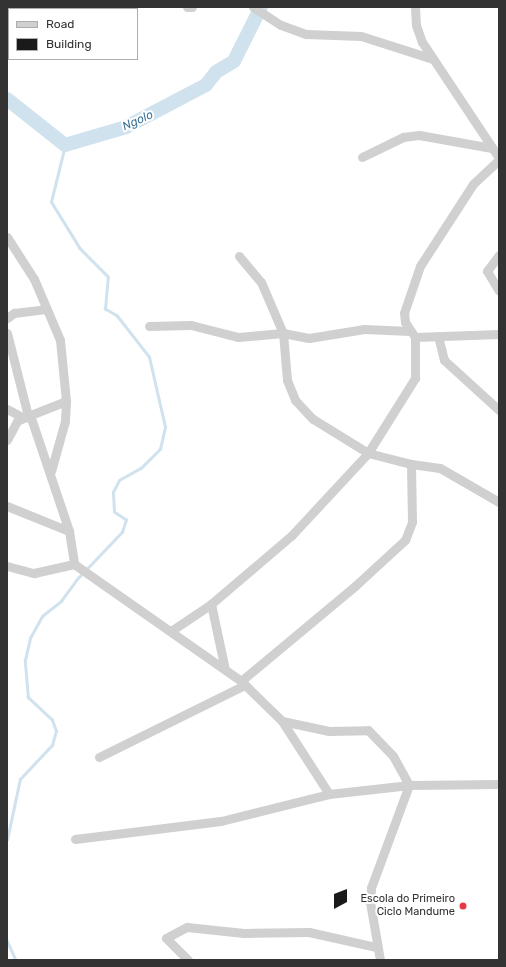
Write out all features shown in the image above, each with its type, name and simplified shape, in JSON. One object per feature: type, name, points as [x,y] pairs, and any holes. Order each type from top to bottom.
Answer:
[{"type":"street","points":[[187,7],[192,7]]},
{"type":"street","points":[[253,7],[306,34],[361,36],[433,59]]},
{"type":"street","points":[[171,630],[211,604],[291,536],[368,453],[415,378],[413,334],[404,313],[420,266],[473,184],[499,159],[462,98],[433,59],[416,25],[415,7]]},
{"type":"street","points":[[362,157],[403,137],[420,135],[492,148]]},
{"type":"street","points":[[7,237],[34,279],[60,340],[66,401],[51,471]]},
{"type":"street","points":[[239,256],[261,282],[284,333],[287,380],[295,400],[313,419],[368,453],[411,464],[440,468],[499,502]]},
{"type":"street","points":[[499,256],[487,271],[499,291]]},
{"type":"street","points":[[7,318],[14,313],[46,309]]},
{"type":"street","points":[[149,326],[191,325],[238,337],[284,333],[309,338],[364,329],[438,336],[499,334]]},
{"type":"street","points":[[7,333],[25,417],[51,471],[69,531],[76,566],[85,574],[171,630],[243,683],[282,721],[329,794]]},
{"type":"street","points":[[438,336],[444,360],[499,410]]},
{"type":"street","points":[[7,440],[25,417],[66,401]]},
{"type":"street","points":[[7,409],[25,417]]},
{"type":"street","points":[[99,757],[243,683],[356,586],[404,540],[412,522],[411,464]]},
{"type":"street","points":[[7,506],[69,531]]},
{"type":"street","points":[[7,566],[34,573],[76,566]]},
{"type":"street","points":[[211,604],[225,670]]},
{"type":"street","points":[[282,721],[329,731],[368,730],[393,756],[409,785],[371,888],[376,947],[380,960]]},
{"type":"street","points":[[75,839],[221,820],[329,794],[409,785],[499,784]]},
{"type":"street","points":[[188,960],[166,938],[187,927],[244,933],[309,932],[376,947]]},
{"type":"building","points":[[347,889],[347,902],[334,909],[334,894]]},
{"type":"waterway","name":"Ngolo","points":[[7,99],[65,145],[126,127],[206,85],[216,72],[234,61],[261,7]]},
{"type":"waterway","points":[[7,840],[20,779],[52,745],[56,731],[52,720],[28,698],[25,660],[30,638],[42,616],[61,601],[78,578],[122,532],[126,520],[114,512],[113,492],[119,480],[141,468],[160,449],[165,427],[149,357],[117,316],[105,309],[108,277],[80,249],[51,202],[65,145]]},
{"type":"waterway","points":[[7,940],[16,960]]},
{"type":"place","name":"Escola do Primeiro Ciclo Mandume","points":[[463,906]]}]
